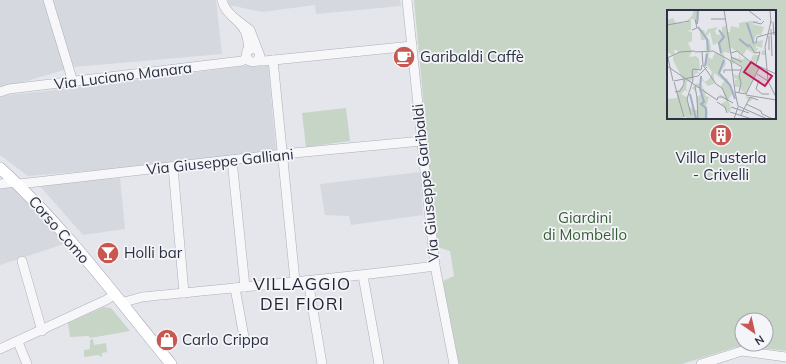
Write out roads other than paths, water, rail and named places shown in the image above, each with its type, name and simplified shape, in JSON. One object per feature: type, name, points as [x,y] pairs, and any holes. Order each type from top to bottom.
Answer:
[{"type":"main road","name":"Corso Como","points":[[0,168],[46,213],[171,364]]},
{"type":"street","points":[[51,0],[73,82]]},
{"type":"street","points":[[222,0],[226,10],[250,30],[254,37],[254,55],[263,58],[272,60],[412,46]]},
{"type":"street","name":"Via Giuseppe Garibaldi","points":[[407,0],[435,266],[454,364]]},
{"type":"street","name":"Via Luciano Manara","points":[[0,92],[9,89],[242,61],[254,55]]},
{"type":"street","points":[[272,60],[283,154],[295,281]]},
{"type":"street","name":"Via Giuseppe Galliani","points":[[0,184],[422,141]]},
{"type":"street","points":[[232,160],[244,337]]},
{"type":"street","points":[[173,167],[184,293]]},
{"type":"street","points":[[22,261],[42,331]]},
{"type":"street","points":[[1,347],[18,342],[106,300],[240,288],[295,281],[363,276],[435,266]]},
{"type":"street","points":[[363,276],[379,364]]},
{"type":"street","points":[[308,280],[322,364]]},
{"type":"street","points":[[18,342],[27,364]]},
{"type":"street","points":[[700,364],[742,351],[786,357]]},
{"type":"place","name":"Garibaldi Caffè","points":[[404,57]]},
{"type":"place","name":"Villa Pusterla - Crivelli","points":[[721,135]]},
{"type":"place","name":"Holli bar","points":[[108,253]]},
{"type":"place","name":"Carlo Crippa","points":[[167,340]]},
{"type":"district","name":"VILLAGGIO DEI FIORI","points":[[302,294]]},
{"type":"park label","name":"Giardini di Mombello","points":[[585,226]]}]
